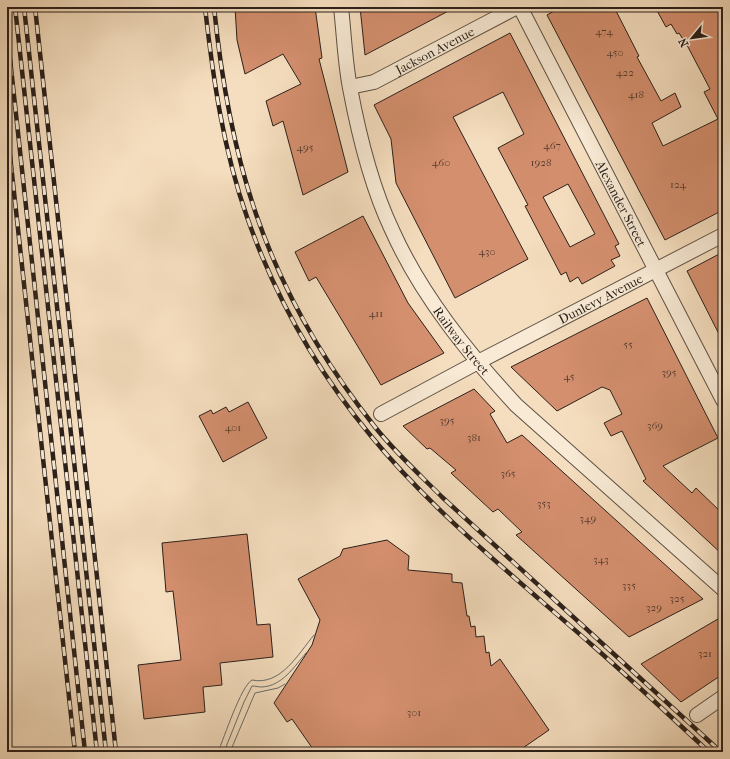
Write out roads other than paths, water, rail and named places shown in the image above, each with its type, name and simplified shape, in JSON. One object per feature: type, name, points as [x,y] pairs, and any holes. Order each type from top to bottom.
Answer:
[{"type":"street","name":"Railway Street","points":[[340,7],[350,87],[366,155],[376,188],[392,231],[410,266],[428,296],[478,362],[516,405],[723,589]]},
{"type":"street","name":"Jackson Avenue","points":[[350,87],[374,82],[517,7]]},
{"type":"street","name":"Alexander Street","points":[[520,7],[723,400]]},
{"type":"street","name":"Dunlevy Avenue","points":[[381,414],[723,235]]},
{"type":"street","points":[[697,715],[723,697]]},
{"type":"railway","points":[[15,7],[97,752]]},
{"type":"railway","points":[[24,7],[106,752]]},
{"type":"railway","points":[[35,7],[116,752]]},
{"type":"railway","points":[[205,7],[215,87],[225,139],[231,165],[247,217],[258,247],[284,304],[315,359],[333,386],[351,411],[396,465],[449,519],[607,658],[709,752]]},
{"type":"railway","points":[[214,7],[224,86],[234,138],[256,214],[292,298],[306,325],[339,378],[375,427],[407,463],[442,497],[721,752]]},
{"type":"railway","points":[[7,31],[85,752]]},
{"type":"railway","points":[[7,128],[75,752]]}]
